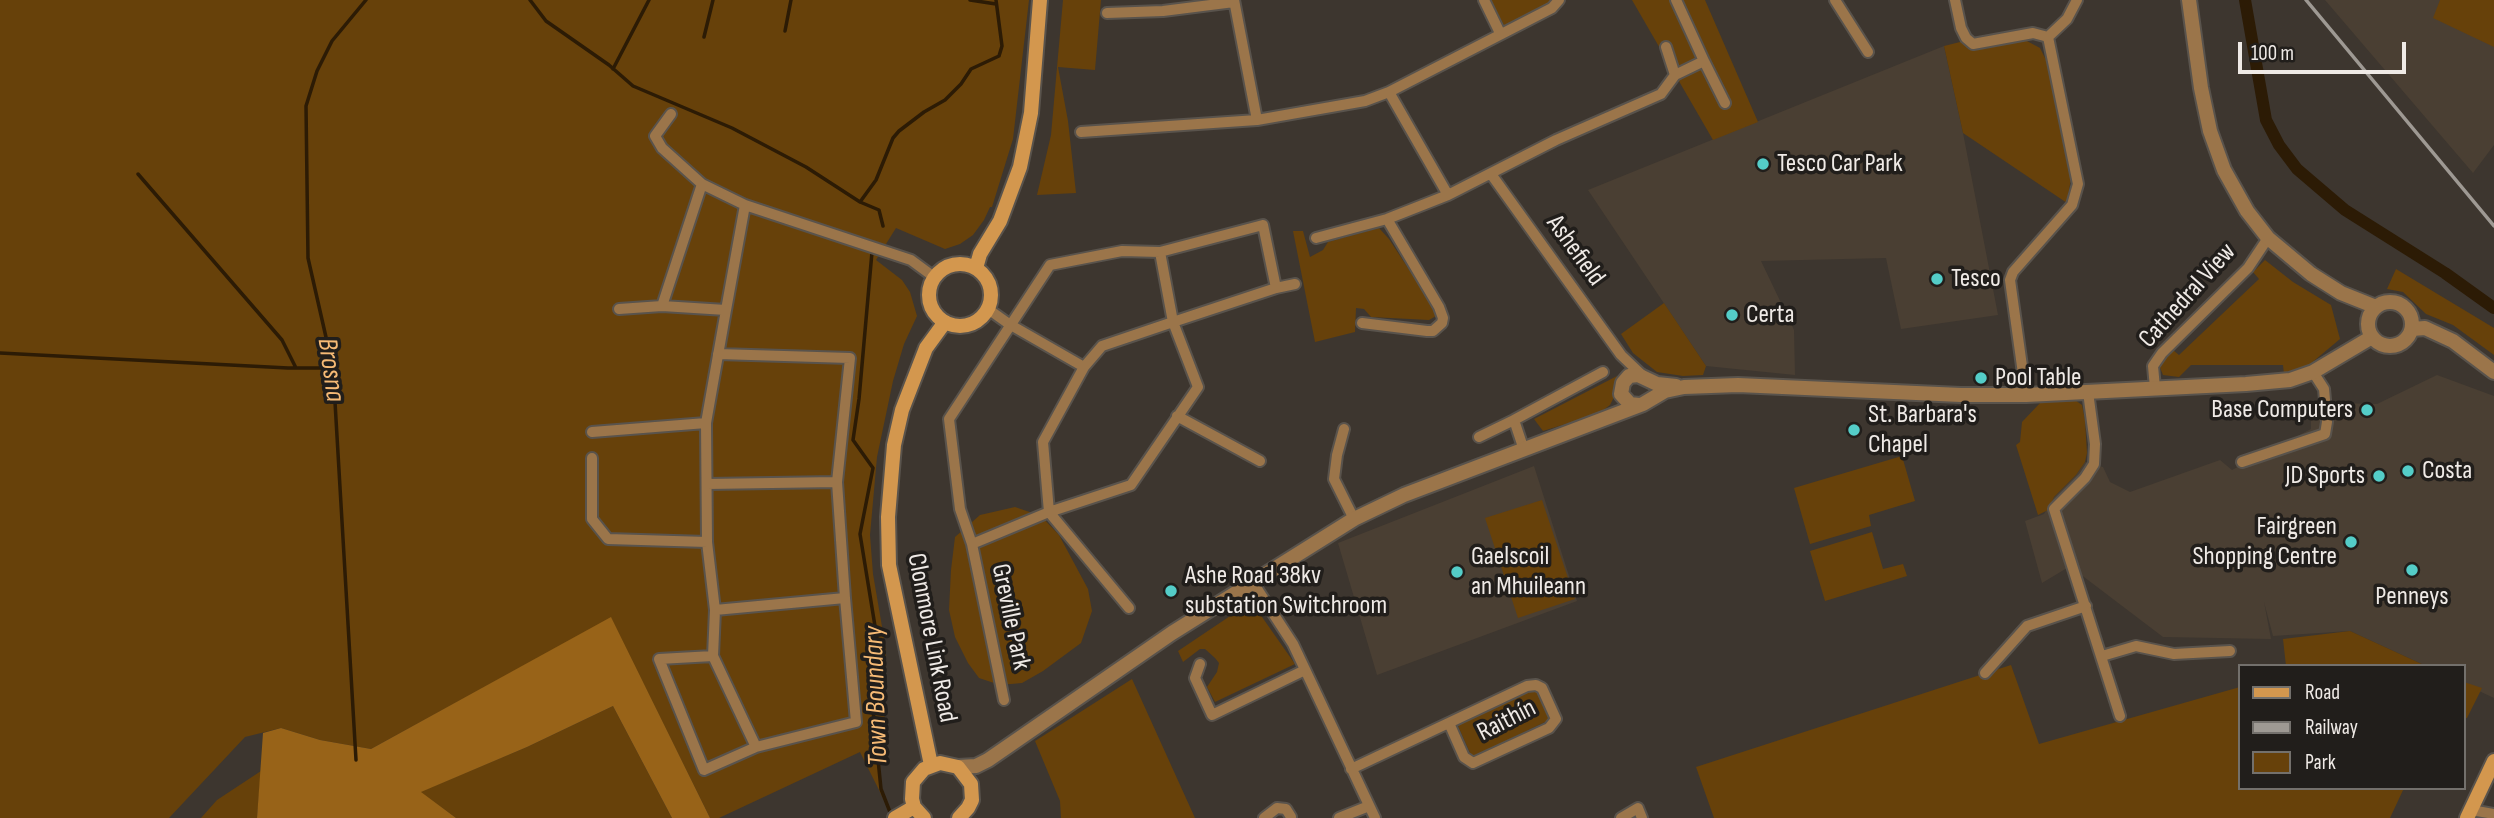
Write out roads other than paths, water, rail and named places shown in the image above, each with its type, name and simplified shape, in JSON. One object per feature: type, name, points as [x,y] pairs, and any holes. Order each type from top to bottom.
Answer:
[{"type":"main road","points":[[976,268],[980,254],[1000,221],[1020,167],[1031,113],[1040,0]]},
{"type":"main road","points":[[958,264],[976,268],[988,282],[993,313],[964,326],[945,322],[931,307],[929,297],[934,277],[940,270],[958,264]]},
{"type":"main road","name":"Clonmore Link Road","points":[[931,765],[889,565],[888,517],[892,455],[902,410],[910,383],[926,348],[945,322]]},
{"type":"main road","points":[[2469,814],[2494,761]]},
{"type":"main road","points":[[895,818],[919,813],[911,790],[913,782],[924,769],[931,765],[949,764],[958,767],[968,777],[972,791],[968,808],[959,818]]},
{"type":"street","points":[[1484,0],[1500,33]]},
{"type":"street","points":[[1081,132],[1257,120],[1366,101],[1389,92],[1552,8],[1559,0]]},
{"type":"street","points":[[1676,0],[1724,103]]},
{"type":"street","points":[[1835,0],[1868,52]]},
{"type":"street","points":[[1955,0],[1961,28],[1973,44],[2033,33],[2048,37]]},
{"type":"street","points":[[2048,37],[2067,19],[2077,0]]},
{"type":"street","points":[[2189,0],[2210,131],[2224,170],[2247,211],[2268,238],[2311,274],[2341,293],[2376,307]]},
{"type":"street","points":[[1107,12],[1163,11],[1234,1],[1257,120]]},
{"type":"street","points":[[2026,395],[2010,280],[2013,272],[2072,205],[2077,196],[2078,184],[2048,37]]},
{"type":"street","points":[[1666,47],[1675,75]]},
{"type":"street","points":[[1316,238],[1387,219],[1448,195],[1556,140],[1661,94],[1675,75],[1704,61]]},
{"type":"street","points":[[1389,92],[1448,195]]},
{"type":"street","points":[[671,114],[655,136],[662,148],[702,184],[746,205],[911,260],[934,277]]},
{"type":"street","name":"Ashefield","points":[[1491,174],[1621,355],[1645,377]]},
{"type":"street","points":[[662,306],[702,184]]},
{"type":"street","points":[[746,205],[706,423],[707,542],[715,610],[713,656],[757,747]]},
{"type":"street","points":[[1362,323],[1433,331],[1442,323],[1440,307],[1387,219]]},
{"type":"street","name":"Greville Park","points":[[1004,700],[972,544],[960,509],[948,419],[1009,324],[1050,265],[1122,251],[1160,252],[1263,225],[1276,289]]},
{"type":"street","name":"Cathedral View","points":[[2155,388],[2153,366],[2162,353],[2248,268],[2268,238]]},
{"type":"street","name":"Greville Park","points":[[972,544],[1049,512],[1131,485],[1198,387],[1173,321],[1160,252]]},
{"type":"street","points":[[1129,608],[1049,512],[1044,442],[1084,367],[1102,346],[1295,284]]},
{"type":"street","points":[[2389,302],[2402,305],[2411,316],[2412,329],[2405,341],[2384,346],[2372,337],[2368,323],[2376,307],[2389,302]]},
{"type":"street","points":[[619,309],[662,306],[726,310]]},
{"type":"street","points":[[993,313],[1084,367]]},
{"type":"street","points":[[2412,329],[2425,328],[2453,341],[2494,372]]},
{"type":"street","points":[[1586,424],[1634,375],[1645,377],[1657,384],[1684,387],[1738,385],[1961,395],[2026,395],[2279,381],[2313,372],[2372,337]]},
{"type":"street","points":[[713,656],[659,659],[704,770],[757,747],[856,722],[837,482],[850,358],[718,354]]},
{"type":"street","points":[[1621,355],[1622,388],[1630,404],[1643,404]]},
{"type":"street","points":[[1479,437],[1603,372]]},
{"type":"street","points":[[2242,463],[2325,433],[2327,422],[2324,389],[2313,372]]},
{"type":"street","points":[[1643,404],[1652,391],[1645,377]]},
{"type":"street","points":[[958,767],[976,766],[988,760],[1120,667],[1252,581],[1354,519],[1404,495],[1643,404],[1665,391],[1684,387]]},
{"type":"street","points":[[2088,391],[2095,444],[2094,464],[2085,478],[2054,509],[2120,716]]},
{"type":"street","points":[[1177,416],[1260,461]]},
{"type":"street","points":[[1514,420],[1524,450]]},
{"type":"street","points":[[592,432],[706,423]]},
{"type":"street","points":[[1344,429],[1334,479],[1354,519]]},
{"type":"street","points":[[592,458],[592,519],[608,540],[707,542]]},
{"type":"street","points":[[707,484],[837,482]]},
{"type":"street","points":[[1252,581],[1293,645],[1375,818]]},
{"type":"street","points":[[715,610],[845,598]]},
{"type":"street","points":[[1985,673],[2027,626],[2086,606]]},
{"type":"street","points":[[2102,656],[2136,646],[2174,654],[2230,651]]},
{"type":"street","points":[[1200,664],[1195,678],[1212,715],[1305,670]]},
{"type":"street","name":"Raithín","points":[[1351,769],[1527,686],[1536,685],[1542,688],[1556,719],[1549,728],[1473,764],[1464,757],[1449,723]]},
{"type":"street","points":[[972,791],[979,771],[988,760]]},
{"type":"street","points":[[1339,818],[1369,806]]},
{"type":"street","points":[[1264,818],[1277,808],[1286,809],[1290,817]]},
{"type":"street","points":[[1620,818],[1640,813]]},
{"type":"street","points":[[2469,814],[2494,814]]},
{"type":"waterway","name":"Brosna","points":[[356,760],[333,368],[308,258],[306,106],[317,71],[332,41],[366,0]]},
{"type":"waterway","name":"Brosna","points":[[530,0],[546,21],[609,65],[633,86],[732,128],[806,167],[860,202],[879,210],[883,226]]},
{"type":"waterway","points":[[613,69],[649,0]]},
{"type":"waterway","points":[[704,37],[713,0]]},
{"type":"waterway","points":[[785,31],[791,0]]},
{"type":"waterway","points":[[970,0],[996,4]]},
{"type":"waterway","points":[[860,202],[876,180],[893,138],[899,131],[945,100],[971,69],[999,56],[1002,46],[996,0]]},
{"type":"waterway","points":[[2245,0],[2266,120],[2279,145],[2297,169],[2345,210],[2445,273],[2494,308]]},
{"type":"waterway","points":[[138,174],[282,340],[296,368]]},
{"type":"waterway","name":"Town Boundary","points":[[872,252],[853,440],[873,468],[860,534],[881,663],[874,674],[871,690],[881,789],[890,812]]},
{"type":"waterway","points":[[0,353],[333,368]]},
{"type":"railway","points":[[2306,0],[2494,226]]},
{"type":"place","name":"Tesco Car Park","points":[[1763,164]]},
{"type":"place","name":"Tesco","points":[[1937,279]]},
{"type":"place","name":"Certa","points":[[1732,315]]},
{"type":"place","name":"Pool Table","points":[[1981,378]]},
{"type":"place","name":"Base Computers","points":[[2367,410]]},
{"type":"place","name":"St. Barbara's Chapel","points":[[1854,430]]},
{"type":"place","name":"Costa","points":[[2408,471]]},
{"type":"place","name":"JD Sports","points":[[2379,476]]},
{"type":"place","name":"Fairgreen Shopping Centre","points":[[2351,542]]},
{"type":"place","name":"Penneys","points":[[2412,570]]},
{"type":"place","name":"Gaelscoil an Mhuileann","points":[[1457,572]]},
{"type":"place","name":"Ashe Road 38kv substation Switchroom","points":[[1171,591]]}]
